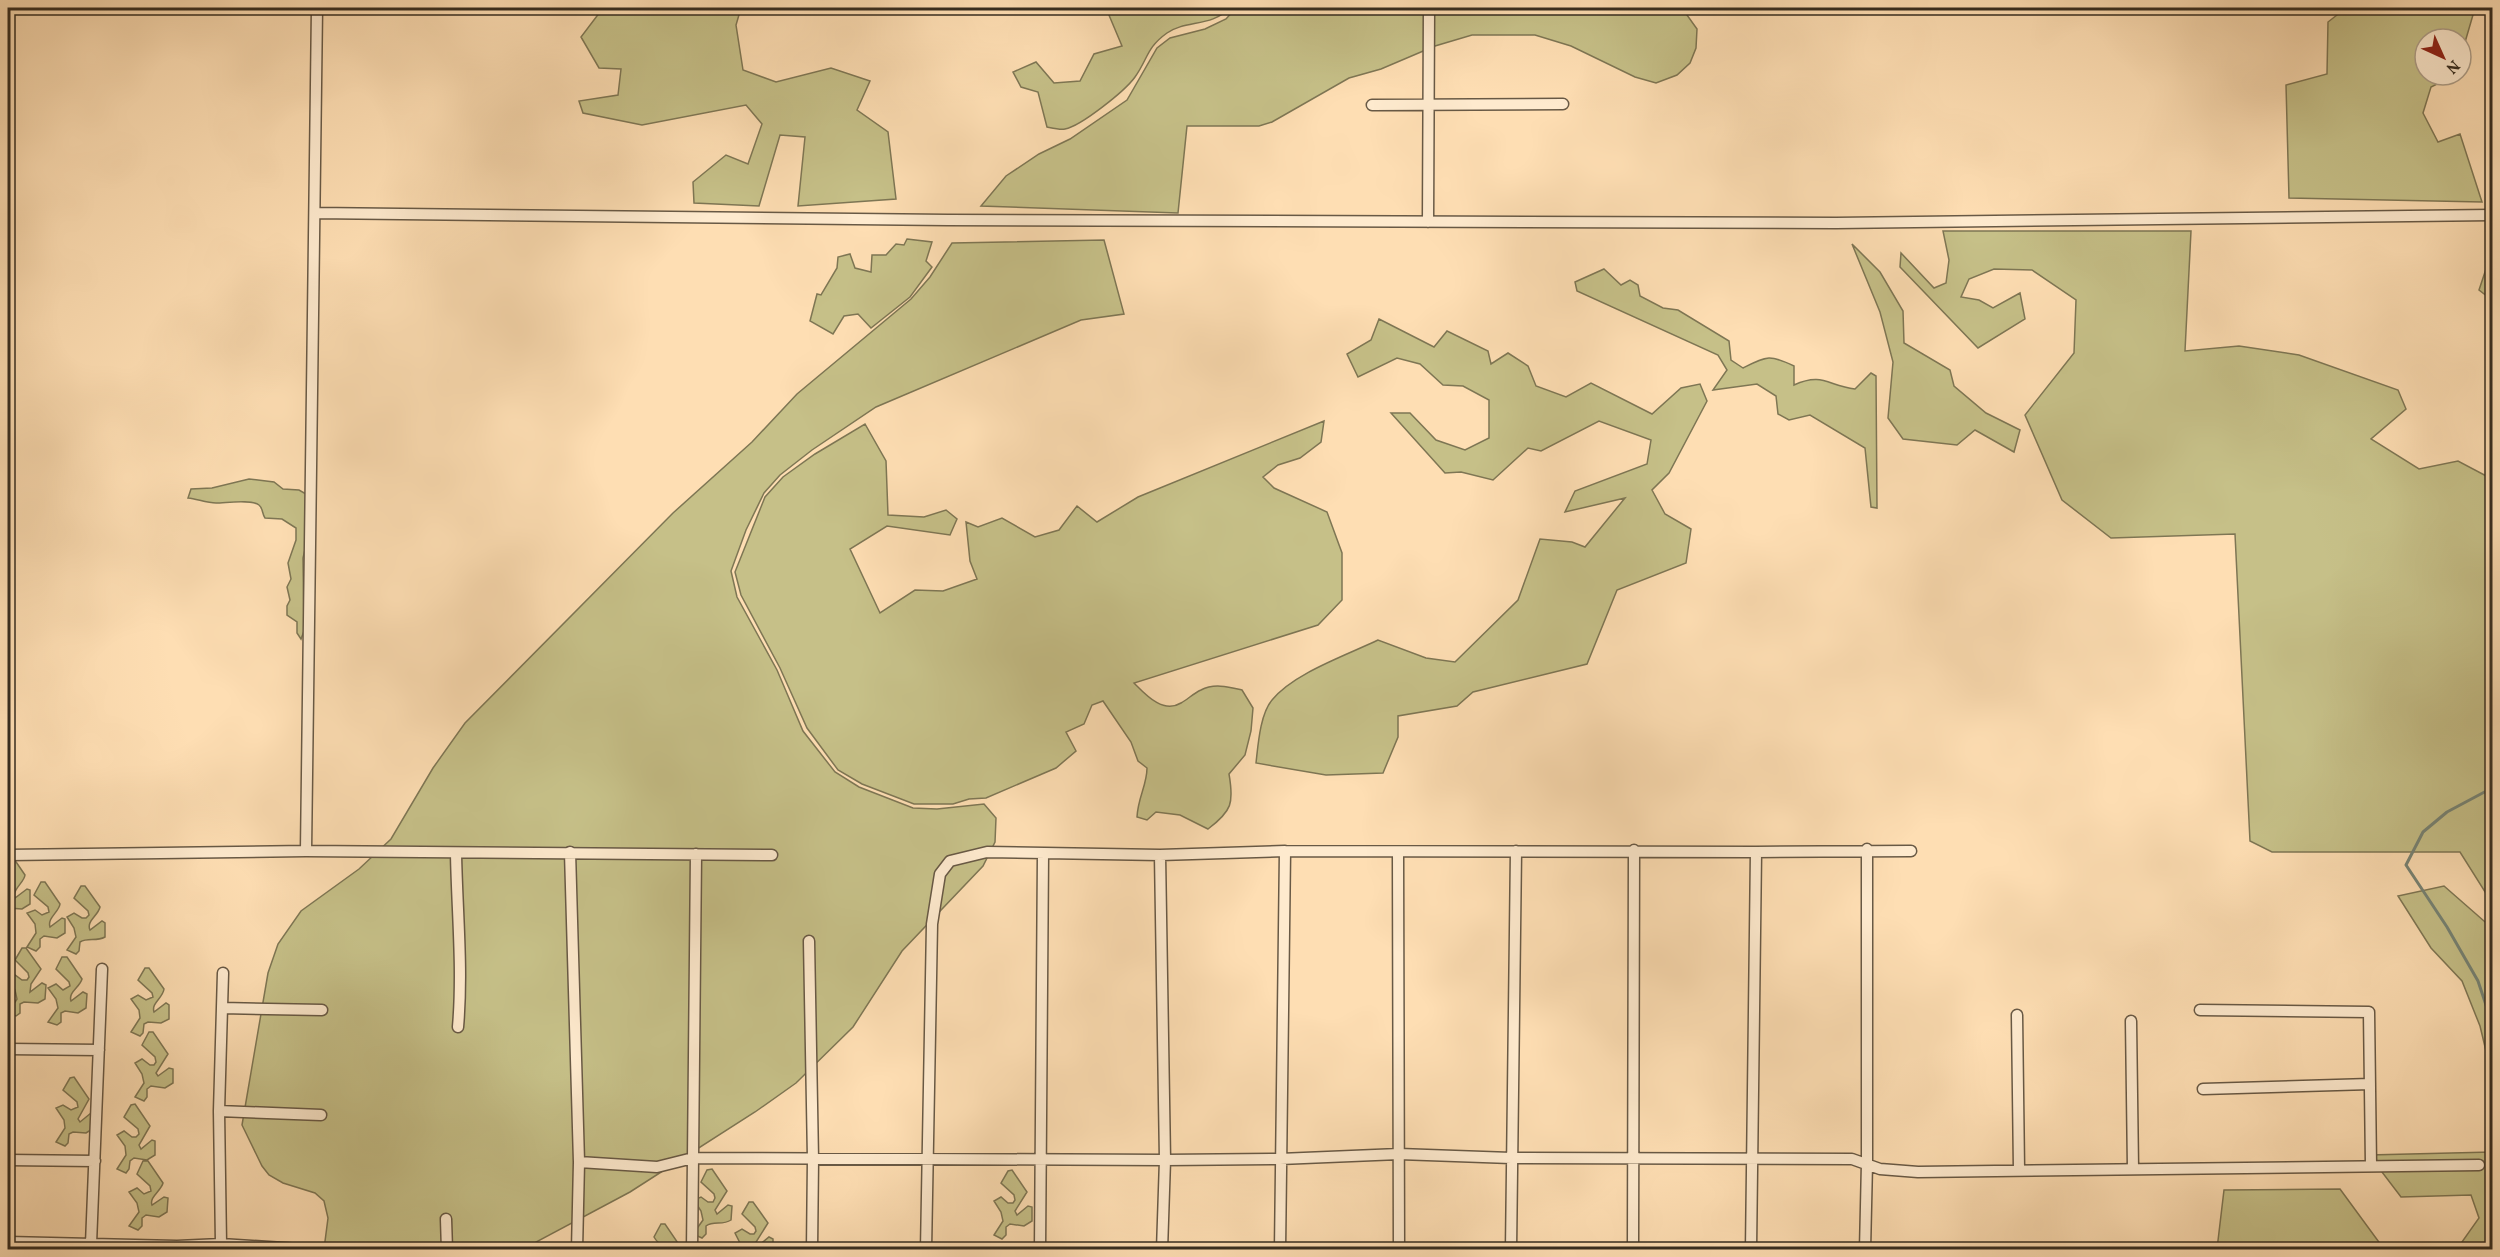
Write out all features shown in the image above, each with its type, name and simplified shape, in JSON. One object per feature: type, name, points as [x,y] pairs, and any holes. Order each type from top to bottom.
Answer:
[{"type":"street","points":[[306,851],[317,8]]},
{"type":"street","points":[[1428,222],[1429,8]]},
{"type":"street","points":[[1372,105],[1563,104]]},
{"type":"street","points":[[315,213],[1836,223],[2493,214]]},
{"type":"street","points":[[1865,1250],[1867,849]]},
{"type":"street","points":[[926,1250],[932,924],[940,874],[950,861],[987,852],[1160,855],[1285,851],[1756,852],[1867,849],[1911,851]]},
{"type":"street","points":[[1633,1250],[1634,850]]},
{"type":"street","points":[[8,855],[306,851],[772,855]]},
{"type":"street","points":[[1280,1250],[1285,851]]},
{"type":"street","points":[[1511,1250],[1516,851]]},
{"type":"street","points":[[570,852],[579,1162],[577,1250]]},
{"type":"street","points":[[1398,852],[1399,1250]]},
{"type":"street","points":[[1751,1250],[1756,852]]},
{"type":"street","points":[[456,853],[458,948],[461,971],[458,1027]]},
{"type":"street","points":[[692,1250],[696,854]]},
{"type":"street","points":[[1040,1250],[1043,854]]},
{"type":"street","points":[[1160,855],[1165,1160],[1162,1250]]},
{"type":"street","points":[[808,941],[813,1159],[812,1250]]},
{"type":"street","points":[[91,1244],[102,969]]},
{"type":"street","points":[[221,1244],[219,1111],[224,973]]},
{"type":"street","points":[[222,1008],[322,1010]]},
{"type":"street","points":[[2200,1010],[2369,1012],[2371,1165]]},
{"type":"street","points":[[2017,1015],[2019,1170]]},
{"type":"street","points":[[2131,1021],[2133,1169]]},
{"type":"street","points":[[8,1049],[99,1050]]},
{"type":"street","points":[[2203,1089],[2370,1084]]},
{"type":"street","points":[[219,1111],[321,1115]]},
{"type":"street","points":[[579,1162],[657,1167],[693,1158],[1165,1160],[1280,1159],[1399,1154],[1511,1158],[1852,1159],[1880,1168],[1918,1172],[2479,1165]]},
{"type":"street","points":[[8,1160],[95,1161]]},
{"type":"street","points":[[446,1219],[447,1250]]},
{"type":"street","points":[[8,1242],[177,1246],[221,1244],[315,1250]]},
{"type":"shaded area","points":[[603,8],[741,8],[736,25],[743,70],[776,82],[831,68],[870,81],[857,110],[888,132],[896,199],[798,206],[805,137],[780,135],[759,206],[694,203],[693,182],[726,155],[748,164],[762,124],[746,105],[642,125],[583,113],[579,101],[618,95],[621,69],[599,68],[581,37]]},
{"type":"shaded area","points":[[1106,8],[1182,8],[1182,10],[1229,8],[1215,18],[1182,26],[1160,38],[1130,83],[1092,115],[1065,129],[1047,127],[1038,92],[1021,87],[1013,72],[1036,62],[1054,83],[1080,81],[1094,54],[1122,46]]},
{"type":"shaded area","points":[[1236,8],[1682,8],[1697,29],[1696,48],[1690,63],[1677,75],[1656,83],[1635,77],[1571,46],[1535,35],[1472,35],[1435,46],[1381,69],[1349,78],[1272,122],[1259,126],[1187,126],[1178,213],[981,206],[1006,176],[1039,154],[1070,139],[1127,100],[1157,48],[1170,38],[1205,29],[1226,19]]},
{"type":"shaded area","points":[[2346,8],[2475,8],[2469,27],[2413,27],[2413,87],[2431,87],[2423,113],[2438,142],[2460,134],[2482,202],[2289,198],[2286,85],[2327,74],[2328,22]]},
{"type":"shaded area","points":[[1943,231],[2191,231],[2185,351],[2239,346],[2299,355],[2398,390],[2406,409],[2371,439],[2419,469],[2458,461],[2492,479],[2492,903],[2460,852],[2272,852],[2250,841],[2235,534],[2111,538],[2062,500],[2025,415],[2074,353],[2076,300],[2032,270],[1994,269],[1969,279],[1961,297],[1979,300],[1993,308],[2020,293],[2025,319],[1978,348],[1900,267],[1901,253],[1934,288],[1946,283],[1949,260]]},
{"type":"shaded area","points":[[907,239],[932,242],[926,261],[932,267],[910,297],[871,328],[858,314],[844,316],[833,334],[810,321],[817,294],[821,295],[837,268],[838,257],[850,254],[855,268],[871,272],[872,255],[886,255],[896,244],[904,245]]},
{"type":"shaded area","points":[[1104,240],[1124,314],[1081,320],[876,407],[812,450],[780,475],[764,493],[746,530],[731,571],[737,597],[777,670],[803,731],[835,772],[859,787],[913,808],[937,809],[984,804],[996,818],[995,842],[983,866],[902,951],[853,1027],[796,1083],[630,1192],[536,1242],[529,1249],[324,1249],[328,1218],[324,1201],[315,1193],[283,1183],[269,1175],[262,1166],[242,1125],[268,973],[278,944],[301,911],[359,869],[391,839],[433,768],[465,723],[673,513],[752,442],[797,394],[911,299],[930,277],[952,243]]},
{"type":"shaded area","points":[[1852,244],[1880,272],[1903,311],[1904,343],[1950,370],[1954,386],[1986,413],[2020,430],[2014,452],[1975,430],[1957,445],[1903,439],[1888,418],[1893,362],[1880,312]]},
{"type":"shaded area","points":[[2492,251],[2492,300],[2479,290]]},
{"type":"shaded area","points":[[1604,269],[1621,285],[1630,280],[1638,285],[1640,296],[1663,308],[1678,310],[1729,341],[1731,360],[1743,368],[1763,359],[1773,358],[1794,366],[1794,385],[1804,381],[1819,380],[1855,389],[1871,373],[1876,376],[1877,508],[1871,507],[1865,448],[1810,415],[1789,420],[1778,414],[1776,396],[1757,384],[1713,390],[1727,370],[1718,355],[1577,291],[1575,282]]},
{"type":"shaded area","points":[[1379,319],[1434,347],[1447,331],[1488,351],[1491,364],[1508,353],[1528,366],[1536,386],[1566,397],[1591,383],[1652,414],[1681,388],[1700,384],[1707,401],[1669,473],[1652,490],[1665,514],[1691,529],[1686,563],[1617,590],[1587,664],[1473,692],[1457,706],[1398,716],[1398,737],[1383,773],[1326,775],[1256,763],[1260,730],[1268,706],[1293,681],[1378,640],[1426,658],[1455,662],[1518,600],[1540,539],[1572,542],[1585,547],[1625,498],[1565,512],[1575,491],[1647,464],[1651,440],[1599,421],[1541,451],[1528,448],[1493,480],[1461,472],[1445,473],[1391,413],[1410,413],[1436,440],[1465,450],[1489,438],[1489,400],[1463,386],[1443,385],[1420,364],[1397,358],[1358,377],[1347,354],[1371,340]]},
{"type":"shaded area","points":[[1324,421],[1321,442],[1300,458],[1278,465],[1263,477],[1274,488],[1327,512],[1342,553],[1342,600],[1318,625],[1134,683],[1161,705],[1174,706],[1206,688],[1216,686],[1242,690],[1253,708],[1251,731],[1245,755],[1229,774],[1231,799],[1229,806],[1222,817],[1208,829],[1180,815],[1156,812],[1147,820],[1137,817],[1147,768],[1138,761],[1131,742],[1103,701],[1092,705],[1084,724],[1066,732],[1076,751],[1056,768],[986,798],[969,799],[953,804],[914,804],[862,784],[838,770],[807,728],[780,668],[741,595],[735,572],[765,497],[783,477],[815,454],[865,424],[886,461],[888,515],[924,517],[946,510],[957,519],[950,535],[887,526],[850,549],[880,613],[915,590],[943,591],[977,579],[970,561],[966,522],[978,527],[1002,518],[1035,537],[1059,530],[1077,506],[1097,522],[1138,497]]},
{"type":"shaded area","points":[[249,479],[274,482],[283,489],[299,490],[306,494],[307,541],[303,558],[304,631],[301,639],[297,633],[297,622],[287,615],[290,600],[287,587],[291,579],[288,563],[296,540],[296,528],[282,519],[265,518],[260,506],[256,503],[213,503],[188,498],[191,489],[212,488]]},
{"type":"shaded area","points":[[8,853],[25,875],[15,892],[15,898],[27,889],[30,890],[30,904],[22,909],[8,908],[8,886],[12,886],[14,882],[8,873]]},
{"type":"shaded area","points":[[41,882],[45,882],[60,904],[50,921],[50,927],[62,918],[65,919],[65,933],[57,938],[44,936],[40,939],[40,947],[36,951],[27,947],[36,933],[35,924],[27,913],[35,910],[42,915],[49,912],[48,907],[34,895]]},
{"type":"shaded area","points":[[81,886],[85,886],[100,907],[91,921],[90,930],[102,921],[105,923],[105,937],[80,942],[79,951],[76,954],[67,950],[76,937],[74,928],[67,917],[74,913],[82,918],[89,915],[88,911],[74,898]]},
{"type":"shaded area","points":[[2444,886],[2492,928],[2492,1076],[2480,1026],[2462,981],[2431,948],[2398,896]]},
{"type":"shaded area","points":[[22,948],[26,948],[41,969],[31,984],[30,992],[42,983],[46,985],[45,999],[38,1003],[20,1004],[20,1013],[16,1016],[8,1013],[17,999],[15,990],[8,979],[15,975],[22,980],[27,980],[29,977],[15,960]]},
{"type":"shaded area","points":[[62,957],[67,957],[82,979],[71,995],[71,1001],[83,992],[87,994],[86,1008],[78,1013],[65,1011],[61,1013],[61,1022],[57,1025],[48,1022],[58,1008],[56,999],[48,988],[56,984],[63,990],[70,986],[56,969]]},
{"type":"shaded area","points":[[145,968],[149,968],[164,989],[154,1006],[154,1012],[166,1003],[169,1005],[169,1019],[161,1023],[144,1024],[143,1033],[140,1036],[131,1032],[140,1018],[139,1010],[131,999],[138,995],[146,1000],[153,997],[152,993],[138,980]]},
{"type":"shaded area","points":[[149,1032],[153,1032],[168,1054],[156,1073],[158,1076],[169,1068],[173,1069],[173,1083],[165,1088],[151,1086],[147,1089],[147,1097],[144,1101],[135,1097],[144,1083],[142,1074],[135,1063],[142,1059],[150,1065],[156,1062],[155,1057],[142,1045]]},
{"type":"shaded area","points":[[74,1077],[89,1099],[78,1119],[80,1122],[91,1113],[94,1114],[94,1128],[86,1133],[69,1134],[68,1143],[65,1146],[56,1142],[65,1128],[64,1120],[56,1108],[63,1105],[71,1110],[78,1107],[77,1102],[63,1090],[70,1078]]},
{"type":"shaded area","points":[[135,1104],[150,1126],[139,1145],[141,1149],[152,1140],[155,1141],[155,1155],[147,1160],[134,1158],[130,1161],[126,1173],[117,1169],[126,1155],[125,1146],[117,1135],[124,1131],[132,1137],[139,1134],[138,1129],[124,1117],[131,1105]]},
{"type":"shaded area","points":[[2492,1152],[2492,1249],[2457,1249],[2479,1218],[2471,1195],[2401,1197],[2369,1155]]},
{"type":"shaded area","points":[[143,1161],[148,1161],[163,1183],[152,1199],[152,1205],[164,1197],[168,1198],[167,1212],[159,1217],[146,1215],[142,1218],[142,1226],[138,1230],[129,1226],[139,1212],[137,1203],[129,1192],[137,1188],[144,1194],[151,1191],[150,1186],[137,1174]]},
{"type":"shaded area","points":[[712,1169],[727,1191],[715,1210],[717,1214],[728,1205],[732,1206],[731,1220],[706,1226],[706,1234],[702,1238],[693,1234],[703,1220],[701,1211],[694,1200],[701,1197],[708,1202],[713,1202],[714,1194],[701,1182],[707,1170]]},
{"type":"shaded area","points":[[1012,1170],[1027,1192],[1015,1211],[1017,1215],[1028,1206],[1032,1207],[1032,1221],[1024,1226],[1010,1224],[1006,1227],[1006,1235],[1002,1239],[994,1235],[1003,1221],[1001,1212],[994,1201],[1001,1197],[1008,1203],[1013,1203],[1015,1200],[1014,1195],[1001,1183],[1008,1171]]},
{"type":"shaded area","points":[[2340,1189],[2384,1249],[2217,1249],[2224,1190]]},
{"type":"shaded area","points":[[749,1202],[753,1202],[768,1223],[756,1242],[758,1246],[769,1237],[773,1239],[773,1249],[743,1249],[735,1233],[742,1229],[750,1234],[756,1231],[742,1214]]},
{"type":"shaded area","points":[[661,1224],[665,1224],[680,1246],[679,1249],[665,1247],[656,1240],[654,1237]]},
{"type":"waterway","points":[[2492,788],[2447,812],[2423,832],[2406,865],[2447,927],[2478,981],[2492,1023]]}]
